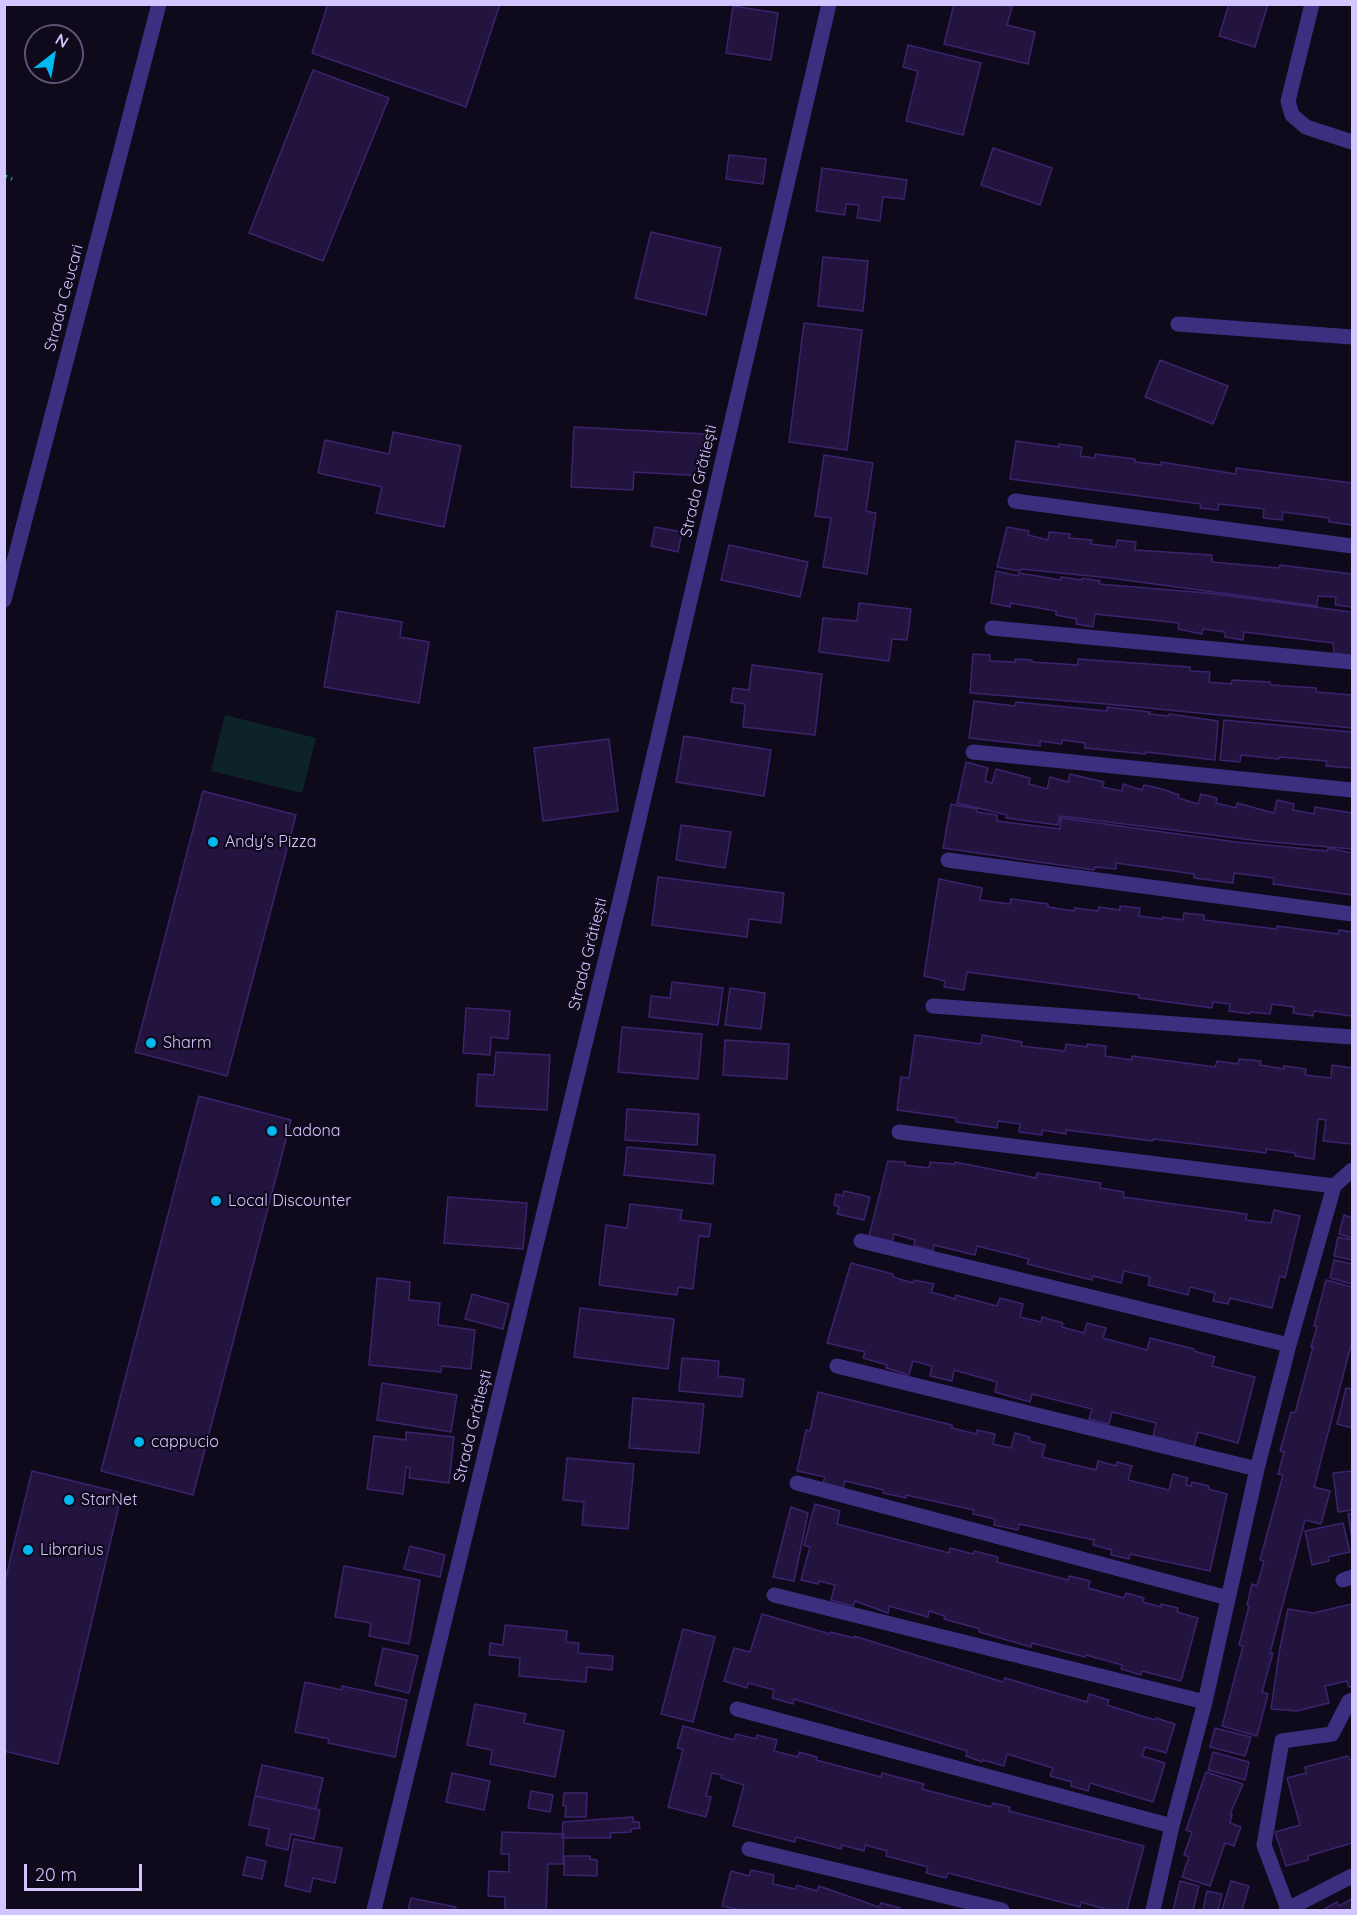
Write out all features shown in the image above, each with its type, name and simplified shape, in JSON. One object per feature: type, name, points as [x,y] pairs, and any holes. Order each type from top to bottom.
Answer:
[{"type":"street","name":"Strada Ceucari","points":[[4,600],[159,4]]},
{"type":"street","name":"Strada Grătiești","points":[[374,1911],[622,892],[829,4]]},
{"type":"street","points":[[1311,4],[1288,101],[1292,115],[1306,127],[1353,142]]},
{"type":"street","points":[[1178,324],[1353,337]]},
{"type":"street","points":[[1015,501],[1353,546]]},
{"type":"street","points":[[992,628],[1353,662]]},
{"type":"street","points":[[973,752],[1353,790]]},
{"type":"street","points":[[948,860],[1353,914]]},
{"type":"street","points":[[933,1005],[1353,1037]]},
{"type":"street","points":[[899,1132],[1334,1186]]},
{"type":"street","points":[[1153,1911],[1172,1826],[1205,1702],[1257,1469],[1289,1345],[1334,1186],[1353,1170]]},
{"type":"street","points":[[861,1241],[1289,1345]]},
{"type":"street","points":[[837,1366],[1257,1469]]},
{"type":"street","points":[[797,1483],[1228,1598]]},
{"type":"street","points":[[774,1595],[1205,1702]]},
{"type":"street","points":[[1353,1700],[1349,1701],[1332,1734],[1282,1741],[1264,1845],[1287,1910],[1353,1876]]},
{"type":"street","points":[[737,1709],[1172,1826]]},
{"type":"street","points":[[749,1850],[1002,1911]]},
{"type":"path","points":[[4,176],[12,178]]},
{"type":"green space","points":[[225,715],[316,738],[302,793],[211,771]]},
{"type":"building","points":[[328,4],[500,4],[466,107],[312,53]]},
{"type":"building","points":[[954,4],[1000,4],[1012,7],[1007,25],[1035,32],[1028,64],[944,44]]},
{"type":"building","points":[[1229,4],[1268,4],[1255,47],[1219,36]]},
{"type":"building","points":[[733,6],[778,13],[771,60],[726,53]]},
{"type":"building","points":[[908,45],[981,63],[963,135],[906,121],[918,71],[903,67]]},
{"type":"building","points":[[313,70],[389,98],[323,261],[249,233]]},
{"type":"building","points":[[993,148],[1052,168],[1040,205],[981,185]]},
{"type":"building","points":[[729,155],[766,159],[763,184],[726,179]]},
{"type":"building","points":[[822,168],[907,180],[904,199],[883,197],[880,221],[857,218],[859,205],[846,204],[845,215],[816,211]]},
{"type":"building","points":[[651,232],[721,248],[706,315],[635,298]]},
{"type":"building","points":[[823,257],[868,261],[863,311],[818,306]]},
{"type":"building","points":[[804,323],[862,330],[847,450],[789,442]]},
{"type":"building","points":[[1160,360],[1228,386],[1213,424],[1145,397]]},
{"type":"building","points":[[574,427],[706,434],[704,476],[634,472],[633,490],[571,487]]},
{"type":"building","points":[[393,432],[461,446],[444,527],[376,513],[382,487],[318,473],[325,440],[389,454]]},
{"type":"building","points":[[1016,441],[1059,447],[1059,444],[1082,447],[1080,456],[1095,458],[1095,454],[1135,459],[1135,462],[1161,465],[1161,462],[1236,474],[1236,468],[1352,483],[1352,525],[1329,522],[1329,518],[1283,512],[1282,520],[1263,518],[1264,509],[1219,504],[1218,510],[1200,508],[1201,504],[1010,479]]},
{"type":"building","points":[[824,455],[873,463],[866,511],[876,513],[867,574],[823,567],[831,518],[815,516]]},
{"type":"building","points":[[655,527],[682,532],[678,552],[651,546]]},
{"type":"building","points":[[1007,527],[1029,531],[1028,535],[1048,540],[1049,532],[1070,534],[1069,538],[1092,540],[1091,544],[1116,547],[1117,540],[1136,542],[1135,550],[1212,555],[1212,562],[1279,568],[1280,565],[1352,574],[1352,607],[1335,605],[1336,597],[1318,596],[1317,606],[1110,578],[997,567]]},
{"type":"building","points":[[729,545],[808,562],[800,597],[721,580]]},
{"type":"building","points":[[996,571],[1018,576],[1019,573],[1061,580],[1061,577],[1082,580],[1082,578],[1100,581],[1099,584],[1207,593],[1352,612],[1352,656],[1334,653],[1333,643],[1244,632],[1243,640],[1225,637],[1225,632],[1203,629],[1202,634],[1178,629],[1179,623],[1095,614],[1093,627],[1076,624],[1077,619],[1056,615],[1056,611],[1011,603],[1010,607],[991,603]]},
{"type":"building","points":[[859,603],[911,609],[907,640],[892,639],[889,661],[819,652],[823,618],[857,621]]},
{"type":"building","points":[[337,611],[402,622],[400,637],[429,642],[419,703],[324,687]]},
{"type":"building","points":[[973,654],[990,655],[990,661],[1015,662],[1015,659],[1078,665],[1078,659],[1190,667],[1190,671],[1210,672],[1209,682],[1231,684],[1232,680],[1270,682],[1271,685],[1316,688],[1316,692],[1352,695],[1352,728],[970,693]]},
{"type":"building","points":[[752,665],[822,674],[815,735],[743,727],[745,704],[731,702],[733,688],[749,690]]},
{"type":"building","points":[[974,701],[1015,706],[1016,702],[1107,711],[1107,707],[1218,721],[1215,760],[1085,748],[1085,743],[1062,740],[1062,744],[1040,741],[1040,746],[969,738]]},
{"type":"building","points":[[1224,720],[1352,732],[1352,768],[1326,766],[1327,761],[1279,757],[1279,759],[1241,755],[1240,762],[1220,760]]},
{"type":"building","points":[[684,736],[771,750],[764,796],[676,782]]},
{"type":"building","points":[[609,739],[618,811],[543,821],[534,748]]},
{"type":"building","points":[[966,762],[988,768],[985,781],[992,783],[996,769],[1030,778],[1029,784],[1047,789],[1050,777],[1068,782],[1070,774],[1104,782],[1102,787],[1122,791],[1123,784],[1142,790],[1144,785],[1162,789],[1179,795],[1178,798],[1198,804],[1201,794],[1217,798],[1216,803],[1236,808],[1237,803],[1274,813],[1277,800],[1294,804],[1293,810],[1314,814],[1315,807],[1352,813],[1352,849],[1260,841],[1060,816],[1058,825],[1006,818],[1007,815],[957,803]]},
{"type":"building","points":[[203,791],[296,815],[227,1076],[135,1052]]},
{"type":"building","points":[[951,804],[997,815],[997,821],[1060,829],[1061,818],[1236,842],[1328,851],[1328,848],[1352,853],[1352,895],[1273,884],[1274,878],[1234,873],[1233,883],[1194,878],[1194,874],[1116,863],[1116,869],[1095,867],[1094,870],[943,848]]},
{"type":"building","points":[[681,825],[731,832],[725,868],[676,860]]},
{"type":"building","points":[[658,877],[784,893],[781,923],[749,919],[747,937],[652,925]]},
{"type":"building","points":[[939,879],[982,888],[980,900],[1010,904],[1011,899],[1048,904],[1048,907],[1074,911],[1075,908],[1098,911],[1099,907],[1120,910],[1120,906],[1140,908],[1139,916],[1162,919],[1162,917],[1183,920],[1184,913],[1204,915],[1204,920],[1276,929],[1277,926],[1338,934],[1339,930],[1352,932],[1352,1016],[1314,1011],[1313,1016],[1293,1013],[1294,1007],[1272,1004],[1270,1014],[1250,1012],[1250,1014],[1229,1011],[1230,1004],[1213,1002],[1212,1008],[1139,998],[1139,995],[967,972],[964,990],[944,987],[945,981],[924,976]]},
{"type":"building","points":[[672,982],[723,988],[718,1025],[649,1017],[651,996],[670,998]]},
{"type":"building","points":[[730,988],[765,993],[761,1029],[725,1025]]},
{"type":"building","points":[[466,1008],[510,1011],[508,1039],[491,1037],[490,1055],[463,1053]]},
{"type":"building","points":[[622,1027],[702,1034],[698,1079],[618,1072]]},
{"type":"building","points":[[915,1035],[981,1044],[982,1035],[1022,1042],[1021,1046],[1065,1051],[1066,1044],[1087,1047],[1087,1044],[1106,1046],[1105,1056],[1132,1060],[1132,1056],[1215,1067],[1217,1061],[1238,1064],[1239,1059],[1261,1061],[1260,1065],[1284,1069],[1284,1066],[1306,1069],[1305,1075],[1331,1078],[1332,1065],[1352,1068],[1352,1144],[1323,1141],[1326,1120],[1318,1119],[1314,1159],[1295,1156],[1295,1153],[1266,1149],[1266,1153],[1066,1130],[1066,1134],[1042,1130],[1042,1135],[1019,1132],[1020,1124],[998,1121],[997,1128],[956,1122],[956,1118],[897,1110],[901,1077],[909,1078]]},
{"type":"building","points":[[725,1040],[789,1044],[787,1079],[723,1075]]},
{"type":"building","points":[[496,1052],[550,1055],[547,1110],[476,1106],[478,1074],[494,1075]]},
{"type":"building","points":[[199,1096],[291,1120],[193,1495],[101,1471]]},
{"type":"building","points":[[627,1109],[699,1114],[697,1145],[625,1140]]},
{"type":"building","points":[[627,1147],[715,1155],[713,1184],[624,1175]]},
{"type":"building","points":[[888,1161],[905,1162],[905,1165],[929,1168],[930,1162],[955,1164],[955,1162],[1036,1178],[1037,1173],[1101,1183],[1100,1188],[1124,1192],[1123,1197],[1247,1214],[1246,1220],[1271,1223],[1274,1210],[1300,1216],[1285,1278],[1280,1276],[1272,1308],[1230,1298],[1228,1304],[1213,1301],[1215,1293],[1190,1287],[1188,1295],[1148,1285],[1150,1277],[1124,1271],[1121,1283],[1093,1276],[1092,1280],[1027,1264],[1029,1259],[977,1246],[975,1255],[934,1245],[933,1251],[914,1246],[915,1240],[894,1234],[892,1242],[869,1236]]},
{"type":"building","points":[[844,1191],[870,1197],[864,1220],[837,1214],[839,1207],[834,1205],[836,1194],[843,1196]]},
{"type":"building","points":[[448,1197],[527,1203],[523,1249],[444,1243]]},
{"type":"building","points":[[630,1204],[682,1210],[680,1220],[711,1224],[709,1237],[699,1236],[693,1289],[678,1287],[677,1295],[599,1285],[606,1225],[627,1228]]},
{"type":"building","points":[[1344,1215],[1352,1218],[1352,1238],[1339,1234]]},
{"type":"building","points":[[1338,1237],[1352,1240],[1352,1260],[1334,1256]]},
{"type":"building","points":[[1334,1260],[1352,1264],[1352,1284],[1330,1278]]},
{"type":"building","points":[[851,1263],[893,1274],[893,1277],[913,1283],[914,1280],[934,1284],[931,1292],[955,1299],[956,1295],[997,1306],[1000,1298],[1023,1304],[1020,1317],[1041,1322],[1042,1317],[1063,1323],[1062,1327],[1084,1333],[1087,1323],[1106,1328],[1103,1338],[1147,1350],[1150,1338],[1215,1357],[1212,1366],[1255,1377],[1238,1443],[1198,1432],[1194,1447],[1153,1436],[1156,1423],[1112,1412],[1109,1424],[1089,1419],[1092,1409],[1032,1394],[1030,1402],[995,1392],[997,1382],[954,1370],[952,1381],[930,1376],[932,1366],[913,1361],[909,1375],[863,1358],[865,1352],[827,1343]]},
{"type":"building","points":[[377,1278],[410,1282],[409,1300],[440,1303],[438,1325],[475,1330],[471,1369],[442,1366],[441,1372],[369,1365]]},
{"type":"building","points":[[1326,1280],[1352,1287],[1352,1341],[1314,1487],[1330,1491],[1321,1524],[1305,1520],[1270,1653],[1273,1653],[1262,1692],[1268,1694],[1257,1736],[1222,1726],[1243,1646],[1239,1645],[1252,1584],[1257,1586],[1264,1561],[1260,1560],[1283,1475],[1278,1474],[1284,1452],[1280,1451],[1291,1412],[1295,1413],[1313,1347],[1311,1347],[1317,1327],[1314,1326]]},
{"type":"building","points":[[472,1294],[509,1304],[503,1329],[465,1319]]},
{"type":"building","points":[[580,1308],[674,1319],[668,1369],[574,1357]]},
{"type":"building","points":[[682,1358],[719,1361],[718,1376],[744,1379],[742,1397],[679,1391]]},
{"type":"building","points":[[382,1383],[457,1395],[451,1432],[377,1420]]},
{"type":"building","points":[[1346,1388],[1352,1389],[1352,1428],[1337,1424]]},
{"type":"building","points":[[818,1392],[952,1425],[952,1428],[976,1434],[977,1430],[995,1434],[993,1444],[1011,1448],[1015,1433],[1030,1437],[1029,1441],[1045,1445],[1042,1457],[1096,1470],[1098,1461],[1116,1466],[1117,1462],[1132,1466],[1128,1480],[1169,1490],[1173,1474],[1188,1478],[1186,1485],[1191,1486],[1192,1482],[1227,1494],[1210,1571],[1130,1554],[1129,1559],[1111,1555],[1112,1550],[1093,1545],[1094,1540],[1019,1524],[1018,1530],[994,1525],[995,1519],[973,1514],[974,1510],[906,1495],[906,1498],[883,1493],[884,1490],[845,1481],[843,1488],[823,1483],[825,1477],[797,1471],[806,1430],[810,1431]]},
{"type":"building","points":[[633,1398],[704,1404],[699,1453],[629,1448]]},
{"type":"building","points":[[406,1432],[454,1437],[449,1483],[409,1478],[410,1468],[406,1467],[403,1494],[367,1489],[374,1436],[406,1440]]},
{"type":"building","points":[[567,1458],[634,1464],[628,1529],[582,1525],[584,1502],[563,1500]]},
{"type":"building","points":[[32,1471],[122,1493],[58,1764],[4,1751],[4,1585]]},
{"type":"building","points":[[1352,1471],[1352,1510],[1338,1512],[1333,1473]]},
{"type":"building","points":[[815,1504],[840,1511],[837,1524],[949,1553],[950,1548],[973,1554],[974,1551],[998,1557],[997,1562],[1068,1580],[1069,1576],[1090,1581],[1088,1588],[1124,1598],[1126,1593],[1144,1598],[1143,1602],[1161,1607],[1161,1604],[1178,1608],[1177,1612],[1198,1618],[1181,1681],[1142,1671],[1141,1675],[1121,1669],[1122,1665],[1086,1655],[1085,1657],[1032,1643],[1031,1647],[979,1632],[980,1629],[944,1619],[945,1616],[929,1611],[928,1617],[889,1606],[888,1613],[855,1601],[853,1606],[831,1600],[835,1585],[801,1580],[810,1547],[804,1545]]},
{"type":"building","points":[[791,1507],[808,1513],[794,1581],[773,1577]]},
{"type":"building","points":[[1348,1514],[1352,1514],[1352,1539]]},
{"type":"building","points":[[1343,1523],[1350,1552],[1328,1557],[1329,1561],[1312,1565],[1305,1531]]},
{"type":"building","points":[[410,1546],[445,1555],[440,1577],[404,1569]]},
{"type":"building","points":[[344,1566],[420,1580],[409,1644],[369,1636],[371,1623],[335,1617]]},
{"type":"building","points":[[1352,1604],[1352,1686],[1349,1687],[1347,1681],[1325,1686],[1329,1703],[1297,1711],[1271,1709],[1288,1609],[1313,1613]]},
{"type":"building","points":[[762,1614],[830,1634],[831,1632],[854,1638],[854,1636],[1003,1682],[1005,1678],[1087,1702],[1089,1694],[1109,1700],[1107,1705],[1175,1724],[1166,1753],[1145,1747],[1142,1756],[1165,1763],[1153,1802],[1090,1783],[1088,1791],[1071,1786],[1072,1782],[1050,1776],[1053,1768],[1007,1754],[1004,1766],[983,1760],[982,1762],[966,1756],[967,1751],[794,1699],[793,1704],[772,1698],[774,1690],[748,1683],[747,1688],[724,1681],[734,1648],[750,1652]]},
{"type":"building","points":[[505,1625],[567,1631],[566,1642],[579,1643],[578,1653],[613,1656],[612,1670],[587,1667],[586,1682],[519,1676],[520,1658],[489,1655],[490,1643],[503,1645]]},
{"type":"building","points":[[683,1629],[715,1637],[693,1722],[661,1714]]},
{"type":"building","points":[[383,1648],[418,1656],[409,1693],[375,1685]]},
{"type":"building","points":[[305,1682],[342,1690],[342,1686],[407,1700],[395,1757],[328,1743],[329,1739],[295,1732]]},
{"type":"building","points":[[475,1704],[526,1714],[524,1723],[564,1731],[555,1777],[490,1764],[492,1750],[467,1745]]},
{"type":"building","points":[[683,1726],[734,1740],[736,1734],[756,1739],[757,1735],[777,1740],[774,1751],[798,1757],[799,1752],[817,1757],[816,1760],[881,1777],[882,1773],[924,1784],[922,1789],[991,1807],[993,1803],[1010,1807],[1009,1811],[1144,1846],[1127,1910],[1104,1910],[1081,1902],[1080,1907],[948,1873],[946,1878],[926,1873],[928,1867],[886,1856],[887,1851],[865,1845],[864,1851],[842,1845],[841,1849],[796,1837],[795,1842],[733,1826],[744,1785],[721,1778],[722,1775],[712,1773],[706,1796],[711,1797],[706,1817],[668,1807],[683,1749],[677,1748]]},
{"type":"building","points":[[1215,1728],[1251,1737],[1245,1756],[1210,1747]]},
{"type":"building","points":[[1213,1752],[1249,1762],[1245,1780],[1208,1770]]},
{"type":"building","points":[[1348,1756],[1350,1760],[1352,1759],[1352,1843],[1308,1856],[1308,1860],[1286,1866],[1275,1832],[1300,1825],[1287,1778],[1306,1773],[1305,1767]]},
{"type":"building","points":[[262,1765],[323,1778],[316,1809],[255,1796]]},
{"type":"building","points":[[1206,1772],[1243,1784],[1230,1814],[1232,1814],[1230,1823],[1241,1827],[1234,1846],[1225,1843],[1210,1886],[1182,1877],[1189,1857],[1184,1855],[1192,1832],[1186,1830]]},
{"type":"building","points":[[452,1773],[490,1781],[484,1810],[446,1802]]},
{"type":"building","points":[[531,1791],[553,1795],[550,1812],[528,1808]]},
{"type":"building","points":[[564,1793],[587,1793],[586,1817],[565,1817]]},
{"type":"building","points":[[255,1796],[320,1810],[314,1839],[291,1834],[288,1850],[266,1845],[269,1829],[249,1825]]},
{"type":"building","points":[[633,1817],[633,1822],[639,1822],[640,1828],[631,1829],[631,1832],[610,1833],[611,1838],[562,1838],[563,1822]]},
{"type":"building","points":[[502,1832],[564,1834],[563,1864],[548,1864],[546,1910],[505,1910],[505,1897],[488,1896],[489,1871],[509,1872],[509,1854],[501,1854]]},
{"type":"building","points":[[294,1839],[342,1848],[335,1883],[313,1878],[310,1892],[285,1886]]},
{"type":"building","points":[[564,1856],[590,1856],[590,1859],[597,1860],[597,1876],[564,1875]]},
{"type":"building","points":[[247,1857],[266,1861],[262,1879],[243,1875]]},
{"type":"building","points":[[751,1870],[774,1875],[773,1884],[795,1889],[797,1885],[817,1891],[819,1886],[879,1907],[881,1903],[900,1908],[899,1910],[741,1910],[722,1906],[731,1871],[749,1876]]},
{"type":"building","points":[[1180,1881],[1199,1886],[1193,1910],[1173,1910]]},
{"type":"building","points":[[1231,1881],[1249,1886],[1242,1910],[1222,1910]]},
{"type":"building","points":[[1207,1891],[1222,1894],[1218,1910],[1203,1910]]},
{"type":"building","points":[[411,1898],[456,1907],[455,1910],[408,1910]]},
{"type":"building","points":[[1352,1899],[1352,1910],[1323,1910],[1337,1902],[1339,1906]]},
{"type":"place","name":"Andy's Pizza","points":[[213,842]]},
{"type":"place","name":"Sharm","points":[[151,1043]]},
{"type":"place","name":"Ladona","points":[[272,1131]]},
{"type":"place","name":"Local Discounter","points":[[216,1201]]},
{"type":"place","name":"cappucio","points":[[139,1442]]},
{"type":"place","name":"StarNet","points":[[69,1500]]},
{"type":"place","name":"Librarius","points":[[28,1550]]}]
